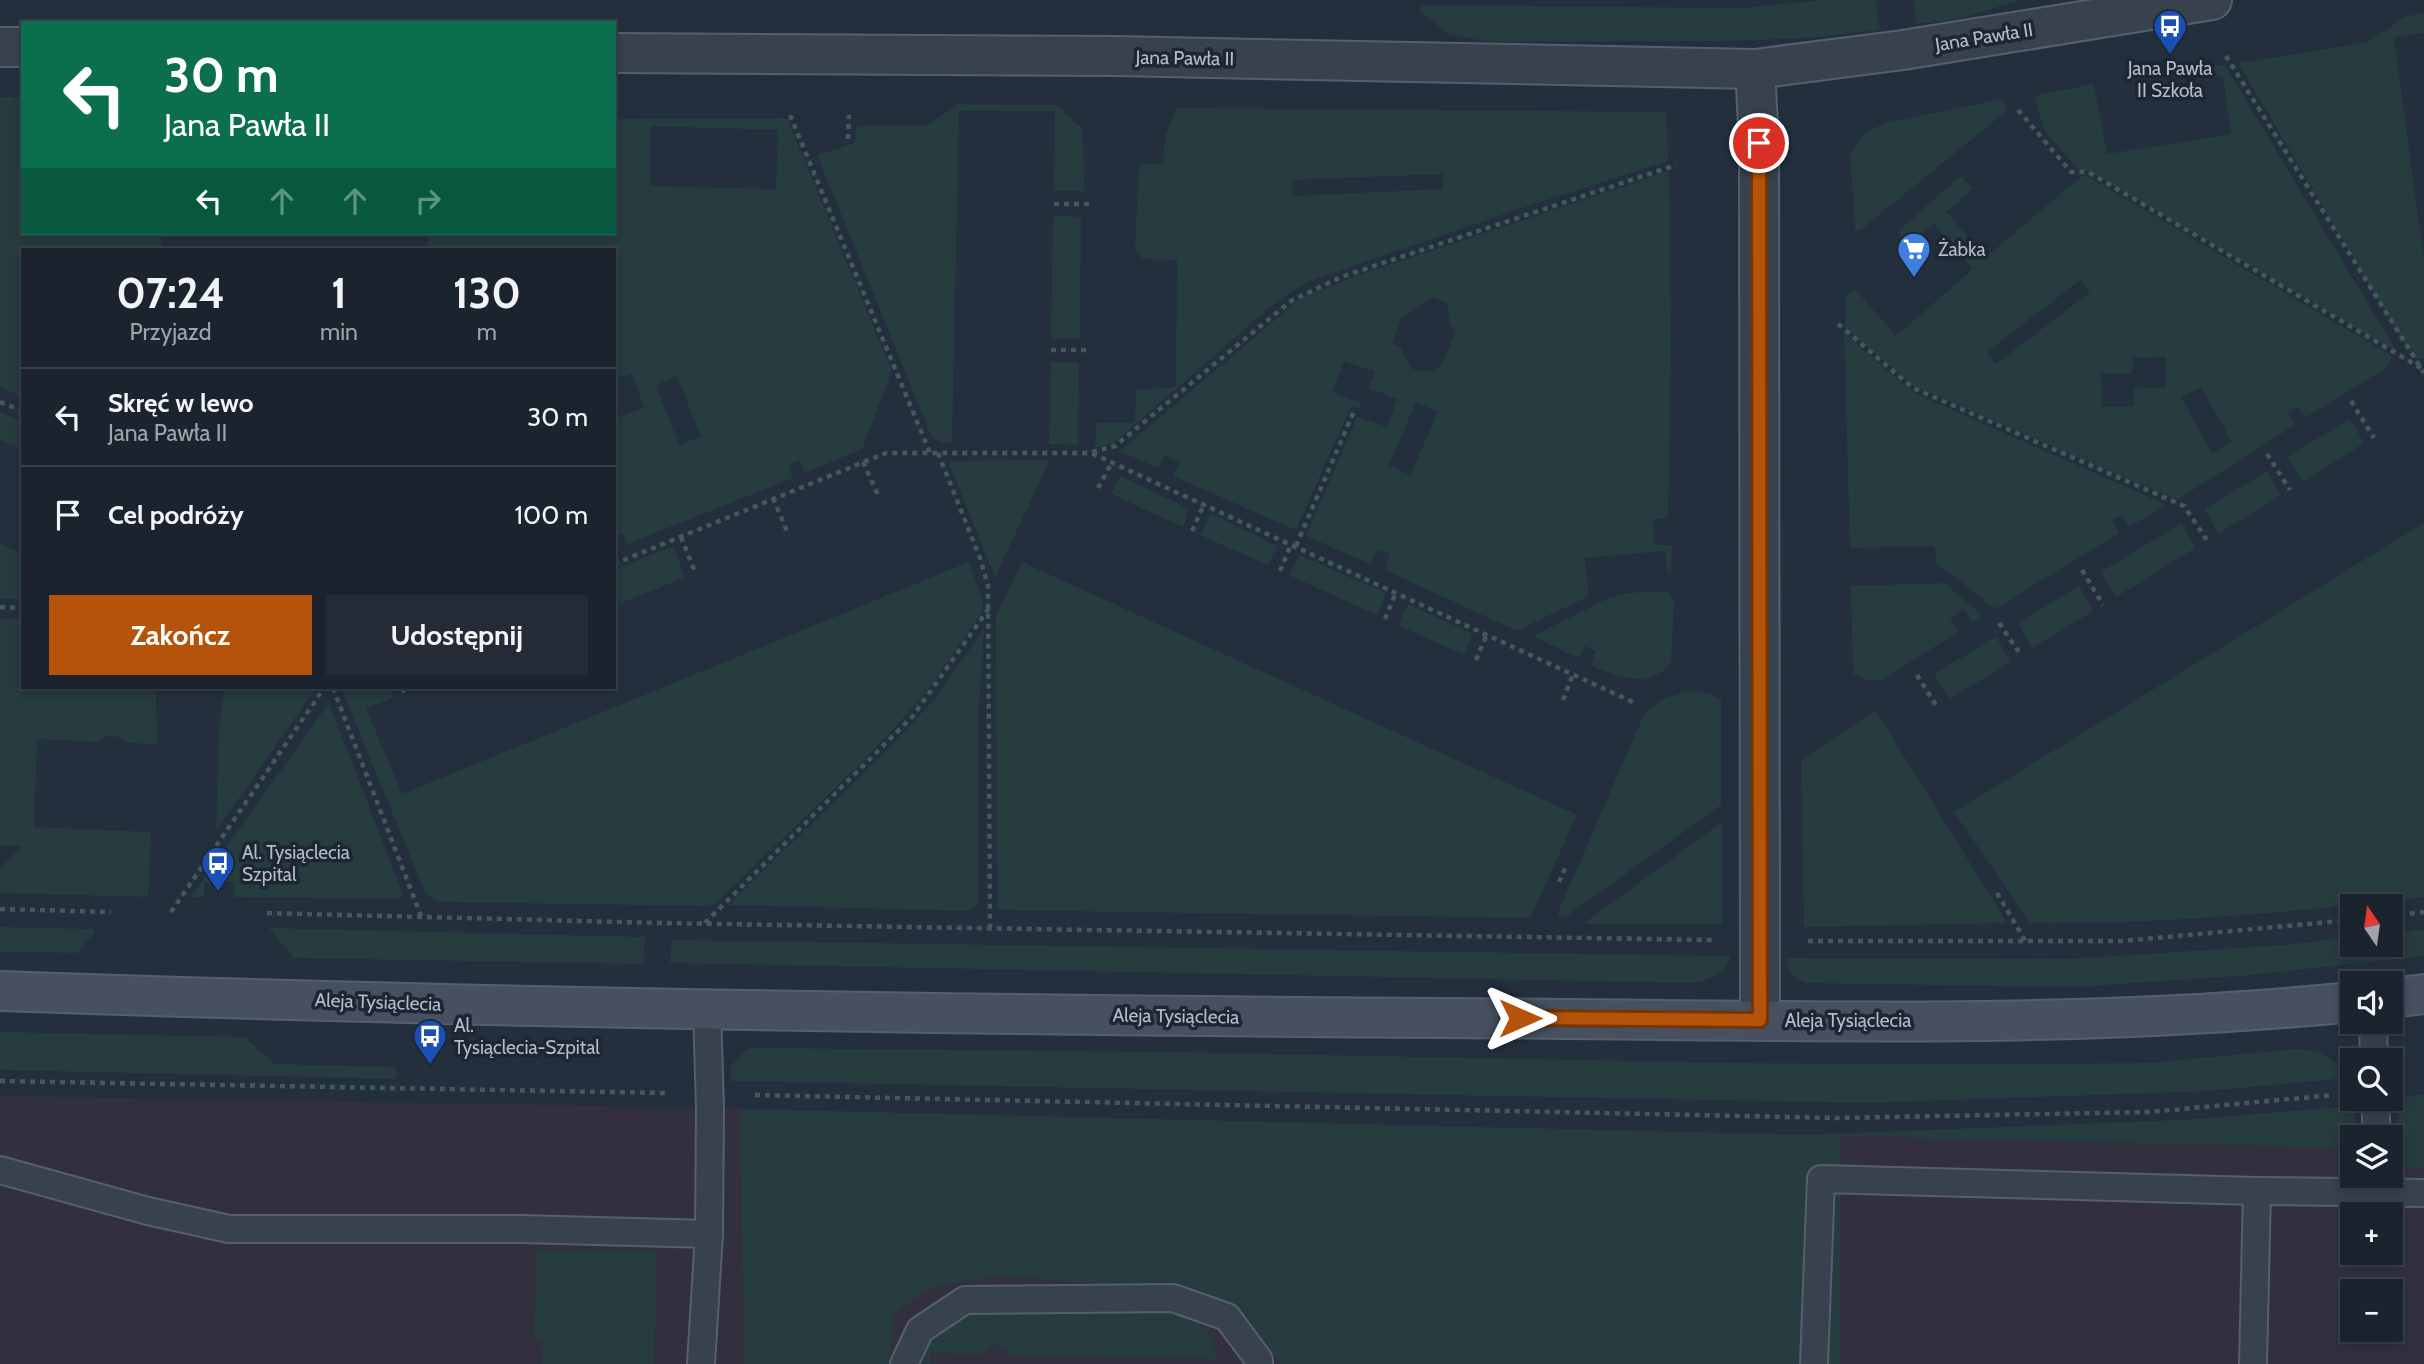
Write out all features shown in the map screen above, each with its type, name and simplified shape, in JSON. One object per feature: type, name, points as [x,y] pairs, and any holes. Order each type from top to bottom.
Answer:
[{"type":"street","name":"Jana Pawła II","points":[[616,53],[1156,57],[1755,69],[1903,50],[2212,0]]},
{"type":"street","points":[[0,47],[21,47]]},
{"type":"street","points":[[1755,69],[1759,143],[1760,1020]]},
{"type":"street","name":"Aleja Tysiąclecia","points":[[0,991],[707,1009],[1266,1017],[1760,1020],[2031,1021],[2239,1013],[2340,1003]]},
{"type":"street","points":[[2403,996],[2424,994]]},
{"type":"lane","points":[[701,1364],[709,1234],[710,1094],[707,1009]]},
{"type":"lane","points":[[0,1170],[148,1211],[229,1229],[521,1229],[709,1234]]},
{"type":"lane","points":[[1814,1364],[1821,1179],[2257,1191],[2340,1186]]},
{"type":"lane","points":[[2398,1188],[2424,1193]]},
{"type":"lane","points":[[2253,1364],[2257,1191]]},
{"type":"lane","points":[[904,1364],[920,1330],[965,1300],[1159,1298],[1173,1298],[1227,1317],[1259,1360],[1259,1364]]},
{"type":"path","points":[[2226,56],[2422,371]]},
{"type":"path","points":[[2018,110],[2071,172],[2088,172],[2422,371]]},
{"type":"path","points":[[790,115],[930,453]]},
{"type":"path","points":[[848,139],[849,115]]},
{"type":"path","points":[[616,563],[886,453],[1091,453],[1115,446],[1291,301],[1342,277],[1676,165]]},
{"type":"path","points":[[1054,204],[1091,204]]},
{"type":"path","points":[[1838,324],[1913,388],[2184,506],[2207,540]]},
{"type":"path","points":[[1051,350],[1091,350]]},
{"type":"path","points":[[2351,401],[2374,438]]},
{"type":"path","points":[[0,402],[21,410]]},
{"type":"path","points":[[1280,570],[1294,545],[1354,411]]},
{"type":"path","points":[[938,453],[988,586],[990,928]]},
{"type":"path","points":[[1091,453],[1637,704]]},
{"type":"path","points":[[2267,454],[2290,490]]},
{"type":"path","points":[[1097,488],[1112,461]]},
{"type":"path","points":[[863,462],[879,497]]},
{"type":"path","points":[[774,498],[788,534]]},
{"type":"path","points":[[1192,531],[1205,504]]},
{"type":"path","points":[[680,537],[695,572]]},
{"type":"path","points":[[2082,570],[2103,605]]},
{"type":"path","points":[[1385,619],[1396,592]]},
{"type":"path","points":[[0,607],[21,608]]},
{"type":"path","points":[[704,924],[913,716],[990,607]]},
{"type":"path","points":[[1999,623],[2021,655]]},
{"type":"path","points":[[1476,660],[1487,634]]},
{"type":"path","points":[[1563,700],[1573,674]]},
{"type":"path","points":[[1917,675],[1937,707]]},
{"type":"path","points":[[171,912],[323,689]]},
{"type":"path","points":[[333,689],[421,916]]},
{"type":"path","points":[[1559,882],[1567,864]]},
{"type":"path","points":[[1997,893],[2026,942]]},
{"type":"path","points":[[0,909],[111,912]]},
{"type":"path","points":[[2403,914],[2424,912]]},
{"type":"path","points":[[267,914],[704,924],[1726,940]]},
{"type":"path","points":[[1798,941],[2123,941],[2340,921]]},
{"type":"path","points":[[0,1081],[1837,1118],[2149,1112],[2339,1094]]},
{"type":"shaded area","points":[[0,1096],[710,1108],[2340,1148],[2340,1188],[2403,1188],[2403,1149],[2424,1150],[2424,1364],[0,1364]]},
{"type":"green space","points":[[1823,0],[1875,0],[1880,30],[1807,38],[1724,41],[1491,42],[1450,35],[1418,10],[1421,6],[1428,5],[1744,8]]},
{"type":"green space","points":[[1913,0],[2020,0],[1962,18],[1917,24]]},
{"type":"green space","points":[[2424,13],[2424,33],[2394,37],[2424,260],[2424,359],[2414,358],[2399,335],[2238,63],[2365,43],[2403,17]]},
{"type":"green space","points":[[2225,65],[2397,352],[2088,171],[2079,170],[2045,131],[2035,101],[2037,95],[2094,84],[2107,154],[2231,134],[2223,76],[2215,74],[2213,66]]},
{"type":"green space","points":[[0,97],[21,98],[21,235],[161,235],[161,248],[21,248],[21,396],[0,387]]},
{"type":"green space","points":[[2003,99],[2007,109],[2004,113],[1859,231],[1855,230],[1850,154],[1864,134],[1885,123]]},
{"type":"green space","points":[[959,104],[1056,105],[1083,129],[1084,191],[1054,191],[1055,111],[959,111],[952,442],[940,442],[931,435],[817,155],[855,143],[857,126],[928,125]]},
{"type":"green space","points":[[1176,108],[1667,112],[1668,161],[1309,281],[1269,308],[1114,443],[1095,448],[1096,423],[1135,422],[1136,390],[1176,387],[1177,260],[1143,259],[1135,245],[1139,165],[1163,163],[1165,137]],"holes":[[[1443,174],[1443,189],[1293,196],[1292,180]]]},
{"type":"green space","points":[[787,118],[892,371],[862,449],[805,473],[800,460],[789,464],[793,478],[627,544],[623,533],[616,535],[616,418],[644,408],[632,373],[616,378],[616,248],[428,248],[429,235],[616,235],[616,119]],"holes":[[[651,126],[778,130],[776,189],[650,186]],[[677,376],[701,437],[679,445],[656,385]]]},
{"type":"green space","points":[[1669,171],[1671,347],[1668,518],[1653,519],[1654,545],[1672,545],[1671,574],[1667,574],[1665,551],[1585,558],[1589,596],[1517,631],[1385,570],[1390,554],[1377,549],[1371,564],[1306,536],[1357,417],[1387,427],[1397,399],[1369,388],[1375,372],[1344,361],[1332,392],[1361,403],[1360,408],[1351,406],[1296,530],[1173,476],[1179,463],[1165,455],[1158,468],[1120,451],[1295,303],[1356,276]],"holes":[[[1431,297],[1447,303],[1450,326],[1455,334],[1441,366],[1432,371],[1419,371],[1411,368],[1400,347],[1392,344],[1400,320]],[[1416,402],[1438,412],[1410,475],[1389,465]]]},
{"type":"green space","points":[[1961,176],[1973,189],[1946,212],[1986,257],[2082,176],[2087,176],[2392,356],[2386,368],[2306,417],[2297,407],[2288,414],[2295,425],[2177,500],[1914,386],[1845,328],[1846,296],[1856,290],[1896,336],[1973,269],[1934,224],[1908,245],[1897,232]],"holes":[[[2080,280],[2090,292],[1996,364],[1987,352]],[[2166,357],[2166,387],[2134,389],[2134,406],[2102,407],[2101,374],[2132,374],[2133,358]],[[2201,387],[2232,442],[2212,453],[2181,397]]]},
{"type":"green space","points":[[1053,215],[1081,217],[1080,339],[1051,339]]},
{"type":"green space","points":[[1844,333],[1912,392],[2167,505],[2129,527],[2122,515],[2112,520],[2119,533],[1995,609],[1936,565],[1935,546],[1850,548]]},
{"type":"green space","points":[[1051,362],[1079,363],[1078,445],[1049,444]]},
{"type":"green space","points":[[0,412],[21,421],[21,449],[0,440]]},
{"type":"green space","points":[[2350,419],[2364,443],[2303,482],[2287,457]]},
{"type":"green space","points":[[1050,460],[995,577],[948,461]]},
{"type":"green space","points":[[2267,471],[2281,495],[2218,534],[2205,509]]},
{"type":"green space","points":[[1121,476],[1189,509],[1183,527],[1111,494]]},
{"type":"green space","points":[[1211,514],[1277,546],[1268,565],[1200,535]]},
{"type":"green space","points":[[2182,523],[2195,548],[2116,597],[2101,572]]},
{"type":"green space","points":[[2424,523],[2424,897],[2403,899],[2403,894],[2340,894],[2340,906],[2326,908],[2129,922],[2030,923],[1954,812]]},
{"type":"green space","points":[[0,544],[21,553],[21,599],[0,599]]},
{"type":"green space","points":[[673,546],[685,577],[616,605],[616,569]]},
{"type":"green space","points":[[1300,555],[1386,593],[1377,615],[1289,575]]},
{"type":"green space","points":[[969,562],[983,601],[983,610],[922,698],[863,761],[716,903],[706,906],[446,902],[434,899],[425,892],[341,689],[389,689],[393,698],[366,708],[402,794]]},
{"type":"green space","points":[[1022,562],[1577,815],[1530,918],[997,910],[996,615]]},
{"type":"green space","points":[[1944,583],[1983,616],[1973,622],[1964,609],[1950,619],[1959,631],[1882,680],[1868,681],[1853,673],[1851,586]]},
{"type":"green space","points":[[2079,586],[2093,611],[2032,648],[2018,623]]},
{"type":"green space","points":[[1668,591],[1674,600],[1671,664],[1653,676],[1622,677],[1591,665],[1596,651],[1585,646],[1578,658],[1534,636],[1608,598],[1626,593]]},
{"type":"green space","points":[[1408,604],[1473,634],[1464,655],[1398,625]]},
{"type":"green space","points":[[0,619],[21,619],[21,689],[156,689],[157,744],[127,743],[121,737],[104,736],[99,742],[37,739],[34,827],[151,832],[148,897],[0,893],[0,868],[22,846],[0,846]]},
{"type":"green space","points":[[984,629],[978,724],[979,903],[970,911],[728,905],[879,758],[934,700]]},
{"type":"green space","points":[[1996,637],[2011,662],[1949,699],[1934,674]]},
{"type":"green space","points":[[224,689],[315,689],[216,831],[219,729]]},
{"type":"green space","points":[[1690,691],[1709,694],[1721,700],[1721,805],[1568,915],[1558,916],[1645,712],[1665,698]]},
{"type":"green space","points":[[329,703],[403,895],[400,899],[234,897],[233,882],[204,883],[204,897],[190,898]]},
{"type":"green space","points":[[1876,711],[2007,923],[1804,927],[1801,760]]},
{"type":"green space","points":[[1722,822],[1722,924],[1583,924]]},
{"type":"green space","points":[[0,927],[95,931],[78,953],[0,952]]},
{"type":"green space","points":[[269,928],[645,937],[643,964],[294,958]]},
{"type":"green space","points":[[2424,930],[2424,956],[2253,975],[2076,987],[1805,983],[1791,974],[1786,958],[2068,959],[2283,945],[2340,938],[2340,957],[2403,957],[2403,932]]},
{"type":"green space","points":[[672,940],[1730,956],[1721,972],[1693,983],[670,963]]},
{"type":"green space","points":[[0,1032],[245,1037],[274,1064],[397,1067],[396,1079],[0,1070]]},
{"type":"green space","points":[[2300,1049],[2328,1058],[2340,1069],[2340,1079],[2208,1091],[1865,1103],[731,1081],[730,1067],[746,1050],[1174,1052],[1737,1063],[1988,1064],[2147,1063]]},
{"type":"green space","points":[[2424,1094],[2424,1168],[2403,1168],[2403,1125],[2397,1125],[2399,1111],[2403,1111],[2403,1097]]},
{"type":"green space","points":[[2340,1107],[2340,1111],[2356,1111],[2354,1125],[2340,1125],[2340,1148],[1841,1136],[1840,1364],[1281,1364],[1255,1330],[1187,1291],[999,1276],[931,1287],[893,1315],[889,1364],[744,1364],[740,1109],[1801,1135],[2180,1120]]},
{"type":"green space","points":[[536,1250],[657,1251],[654,1364],[542,1364],[543,1338],[534,1338]]},
{"type":"green space","points":[[967,1306],[1182,1312],[1207,1331],[1217,1359],[1011,1355],[998,1345],[990,1347],[984,1354],[930,1353],[930,1364],[913,1364],[923,1344]]},
{"type":"place","name":"Jana Pawła II Szkoła","points":[[2170,56]]},
{"type":"place","name":"Żabka","points":[[1914,279]]},
{"type":"place","name":"Al. Tysiąclecia Szpital","points":[[218,893]]},
{"type":"place","name":"Al. Tysiąclecia-Szpital","points":[[430,1066]]},
{"type":"route","points":[[1520,1018],[1760,1020],[1762,783],[1759,143]]}]
